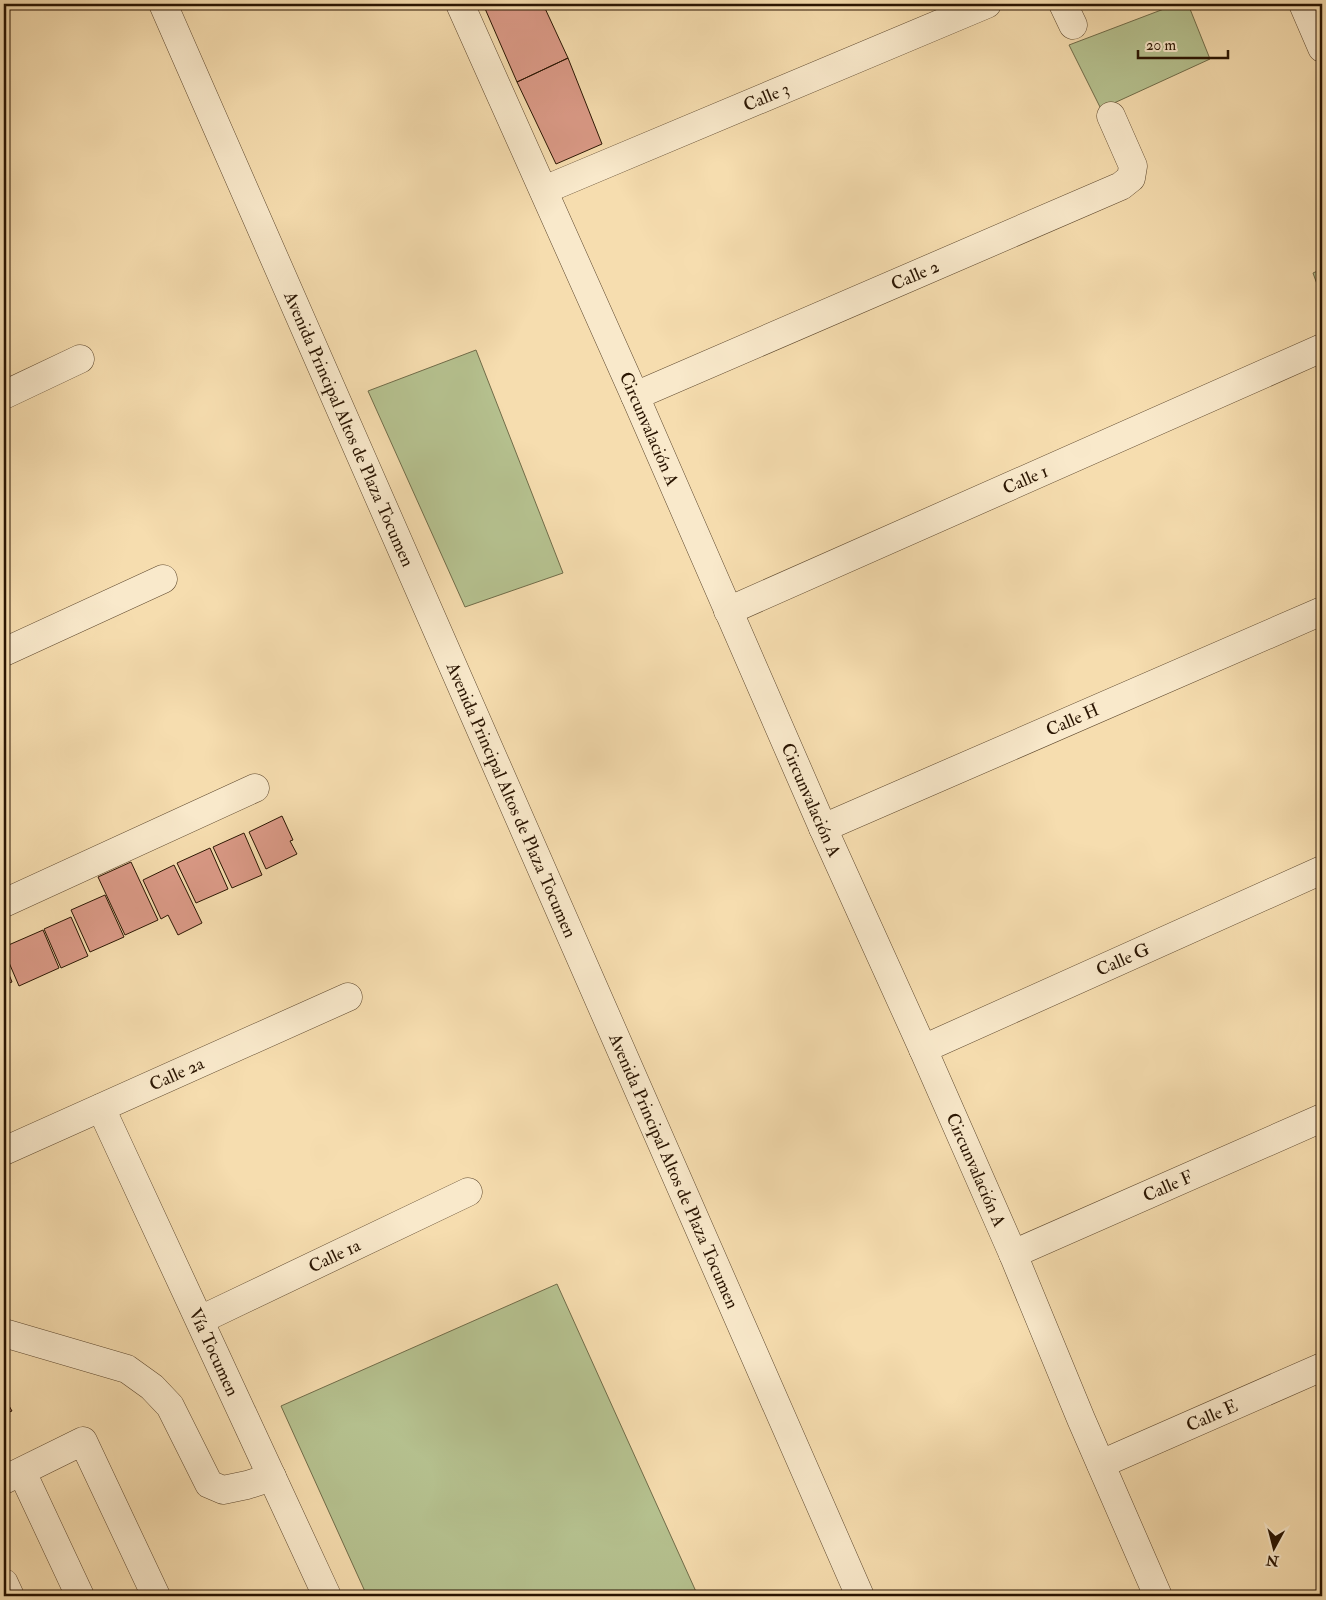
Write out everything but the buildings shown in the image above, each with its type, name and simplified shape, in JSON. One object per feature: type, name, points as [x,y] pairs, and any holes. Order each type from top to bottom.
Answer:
[{"type":"street","name":"Avenida Principal Altos de Plaza Tocumen","points":[[163,4],[860,1596]]},
{"type":"street","name":"Circunvalación A","points":[[460,4],[544,190],[823,828],[1013,1254],[1158,1596]]},
{"type":"street","name":"Calle 3","points":[[544,190],[987,4]]},
{"type":"street","points":[[1303,4],[1322,48]]},
{"type":"street","name":"Calle 2","points":[[635,396],[1121,186],[1131,178],[1133,166],[1111,116]]},
{"type":"street","name":"Calle 1","points":[[728,610],[1322,348]]},
{"type":"street","points":[[4,395],[80,359]]},
{"type":"street","points":[[4,652],[163,579]]},
{"type":"street","name":"Calle H","points":[[823,828],[1322,611]]},
{"type":"street","points":[[4,903],[255,788]]},
{"type":"street","name":"Calle G","points":[[923,1049],[1322,870]]},
{"type":"street","name":"Calle 2a","points":[[4,1150],[348,997]]},
{"type":"street","name":"Vía Tocumen","points":[[101,1108],[272,1477],[322,1595]]},
{"type":"street","name":"Calle F","points":[[1013,1254],[1322,1118]]},
{"type":"street","name":"Calle 1a","points":[[200,1320],[468,1192]]},
{"type":"street","points":[[4,1333],[127,1369],[152,1387],[170,1406],[209,1484],[223,1490],[272,1477]]},
{"type":"street","name":"Calle E","points":[[1101,1464],[1322,1367]]},
{"type":"street","points":[[80,1596],[13,1476],[83,1441],[156,1596]]},
{"type":"street","points":[[4,1583],[10,1596]]},
{"type":"green space","points":[[1177,4],[1188,4],[1210,59],[1101,109],[1069,45]]},
{"type":"green space","points":[[1322,269],[1322,298],[1313,273]]},
{"type":"green space","points":[[476,350],[563,573],[465,607],[368,391]]},
{"type":"green space","points":[[557,1284],[698,1596],[367,1596],[281,1406]]}]
